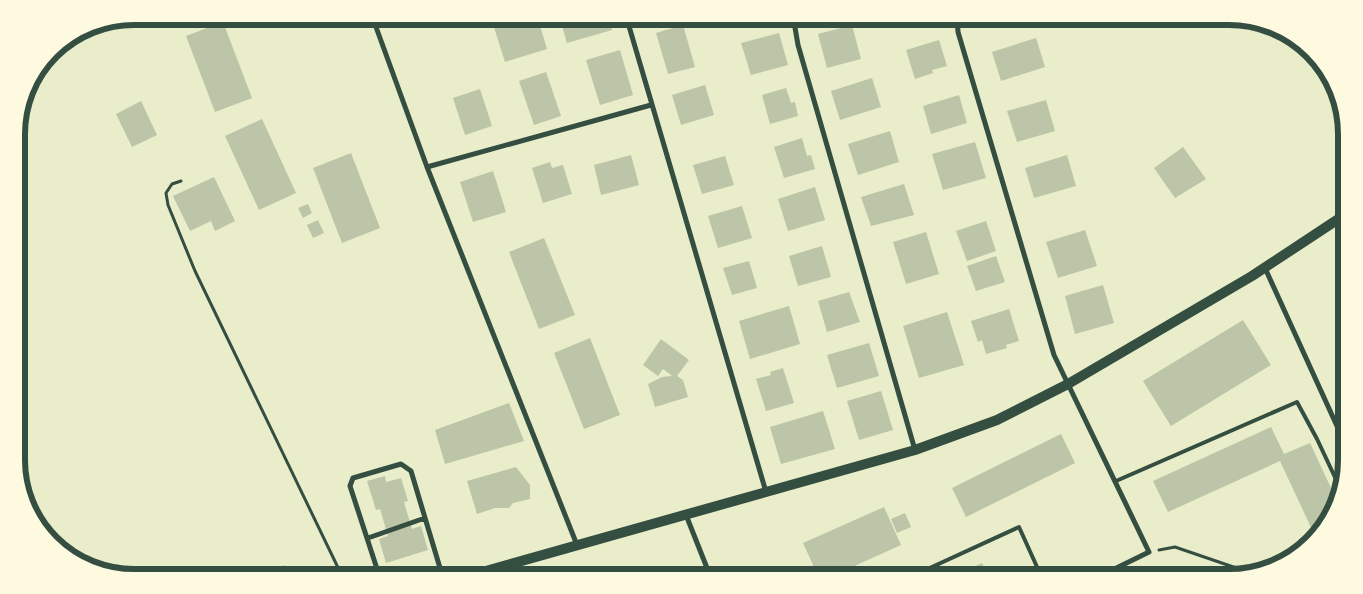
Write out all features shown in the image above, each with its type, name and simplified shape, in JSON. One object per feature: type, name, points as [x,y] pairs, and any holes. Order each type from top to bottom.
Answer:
[{"type":"main road","points":[[494,569],[915,450],[997,420],[1068,384],[1265,268],[1338,219]]},
{"type":"street","points":[[375,25],[427,167],[577,545]]},
{"type":"street","points":[[629,25],[766,493]]},
{"type":"street","points":[[795,25],[798,45],[915,450]]},
{"type":"street","points":[[958,25],[958,32],[1054,355],[1149,552],[1114,569]]},
{"type":"street","points":[[427,167],[651,105]]},
{"type":"street","points":[[1265,268],[1338,428]]},
{"type":"street","points":[[377,569],[350,486],[353,478],[394,464],[407,466],[410,471],[440,569]]},
{"type":"street","points":[[686,515],[707,569]]},
{"type":"street","points":[[368,538],[426,518]]},
{"type":"lane","points":[[1116,481],[1297,402],[1336,480]]},
{"type":"lane","points":[[928,569],[1019,527],[1038,569]]},
{"type":"path","points":[[181,181],[172,184],[166,193],[168,205],[195,271],[339,569]]},
{"type":"path","points":[[1149,552],[1175,548],[1238,569]]},
{"type":"building","points":[[215,25],[224,25],[252,98],[215,112],[186,36]]},
{"type":"building","points":[[493,25],[540,25],[547,49],[505,62]]},
{"type":"building","points":[[562,25],[611,25],[612,30],[567,43]]},
{"type":"building","points":[[683,25],[695,67],[668,74],[656,33]]},
{"type":"building","points":[[852,25],[861,59],[827,68],[818,34]]},
{"type":"building","points":[[779,33],[788,65],[751,75],[741,43]]},
{"type":"building","points":[[1036,38],[1045,67],[1001,81],[992,52]]},
{"type":"building","points":[[939,40],[947,66],[932,70],[933,73],[915,79],[906,50]]},
{"type":"building","points":[[620,50],[633,95],[600,105],[586,60]]},
{"type":"building","points":[[546,72],[561,116],[534,125],[519,81]]},
{"type":"building","points":[[872,78],[881,107],[840,120],[831,91]]},
{"type":"building","points":[[705,85],[714,115],[681,125],[672,95]]},
{"type":"building","points":[[786,88],[791,103],[795,102],[798,116],[770,124],[762,95]]},
{"type":"building","points":[[480,89],[492,126],[465,135],[453,98]]},
{"type":"building","points":[[959,95],[967,123],[931,134],[923,106]]},
{"type":"building","points":[[1046,100],[1055,131],[1017,142],[1007,111]]},
{"type":"building","points":[[141,101],[157,135],[132,147],[116,114]]},
{"type":"building","points":[[262,119],[296,193],[259,210],[225,136]]},
{"type":"building","points":[[890,131],[899,162],[858,175],[848,144]]},
{"type":"building","points":[[802,138],[807,156],[811,155],[815,169],[784,178],[774,147]]},
{"type":"building","points":[[975,142],[986,178],[943,190],[932,154]]},
{"type":"building","points":[[1183,147],[1206,179],[1175,198],[1154,168]]},
{"type":"building","points":[[351,153],[380,228],[342,243],[313,168]]},
{"type":"building","points":[[631,155],[639,185],[601,195],[594,165]]},
{"type":"building","points":[[1067,155],[1076,186],[1034,198],[1025,168]]},
{"type":"building","points":[[725,156],[734,185],[702,194],[693,165]]},
{"type":"building","points":[[550,162],[552,168],[563,165],[572,194],[543,203],[532,168]]},
{"type":"building","points":[[493,171],[506,212],[473,222],[460,182]]},
{"type":"building","points":[[214,177],[235,221],[215,231],[211,221],[190,231],[173,196]]},
{"type":"building","points":[[904,184],[914,215],[871,226],[861,197]]},
{"type":"building","points":[[815,187],[825,220],[788,231],[778,199]]},
{"type":"building","points":[[308,204],[312,213],[303,218],[298,208]]},
{"type":"building","points":[[742,206],[752,238],[718,248],[708,216]]},
{"type":"building","points":[[318,220],[324,233],[313,238],[307,225]]},
{"type":"building","points":[[986,221],[996,251],[967,261],[956,231]]},
{"type":"building","points":[[1085,230],[1097,266],[1058,278],[1046,242]]},
{"type":"building","points":[[926,232],[939,274],[906,284],[893,242]]},
{"type":"building","points":[[544,238],[575,315],[539,329],[509,252]]},
{"type":"building","points":[[822,246],[831,277],[798,286],[789,256]]},
{"type":"building","points":[[996,256],[1005,282],[976,291],[967,266]]},
{"type":"building","points":[[749,261],[757,288],[732,295],[723,268]]},
{"type":"building","points":[[1103,285],[1114,323],[1075,334],[1065,296]]},
{"type":"building","points":[[849,292],[860,322],[827,332],[818,301]]},
{"type":"building","points":[[789,306],[800,344],[750,359],[739,321]]},
{"type":"building","points":[[1009,309],[1019,341],[1006,345],[1007,348],[986,354],[982,340],[978,342],[971,321]]},
{"type":"building","points":[[947,312],[964,365],[919,378],[903,326]]},
{"type":"building","points":[[1243,320],[1271,365],[1171,426],[1143,381]]},
{"type":"building","points":[[590,338],[620,415],[584,429],[554,353]]},
{"type":"building","points":[[661,339],[689,360],[677,376],[683,380],[688,397],[655,407],[648,384],[662,377],[672,376],[663,369],[658,376],[643,365]]},
{"type":"building","points":[[869,343],[879,376],[837,388],[827,355]]},
{"type":"building","points":[[783,368],[794,403],[766,411],[756,379],[771,375],[770,372]]},
{"type":"building","points":[[881,391],[893,430],[859,440],[847,401]]},
{"type":"building","points":[[509,403],[524,441],[445,464],[435,430]]},
{"type":"building","points":[[823,411],[835,449],[781,464],[770,427]]},
{"type":"building","points":[[1271,427],[1284,454],[1310,443],[1333,492],[1330,502],[1312,530],[1280,461],[1168,512],[1153,481]]},
{"type":"building","points":[[1061,434],[1075,463],[966,517],[952,488]]},
{"type":"building","points":[[516,467],[530,485],[530,499],[513,503],[509,508],[495,508],[477,514],[467,481]]},
{"type":"building","points":[[385,476],[386,482],[401,478],[408,501],[404,502],[412,529],[421,526],[428,550],[386,563],[379,539],[388,536],[380,509],[376,510],[367,481]]},
{"type":"building","points":[[884,507],[901,545],[848,569],[815,569],[803,543]]},
{"type":"building","points":[[905,513],[911,527],[897,533],[891,519]]},
{"type":"building","points":[[982,563],[984,569],[969,569]]},
{"type":"building","points":[[285,565],[287,569],[278,569]]}]
